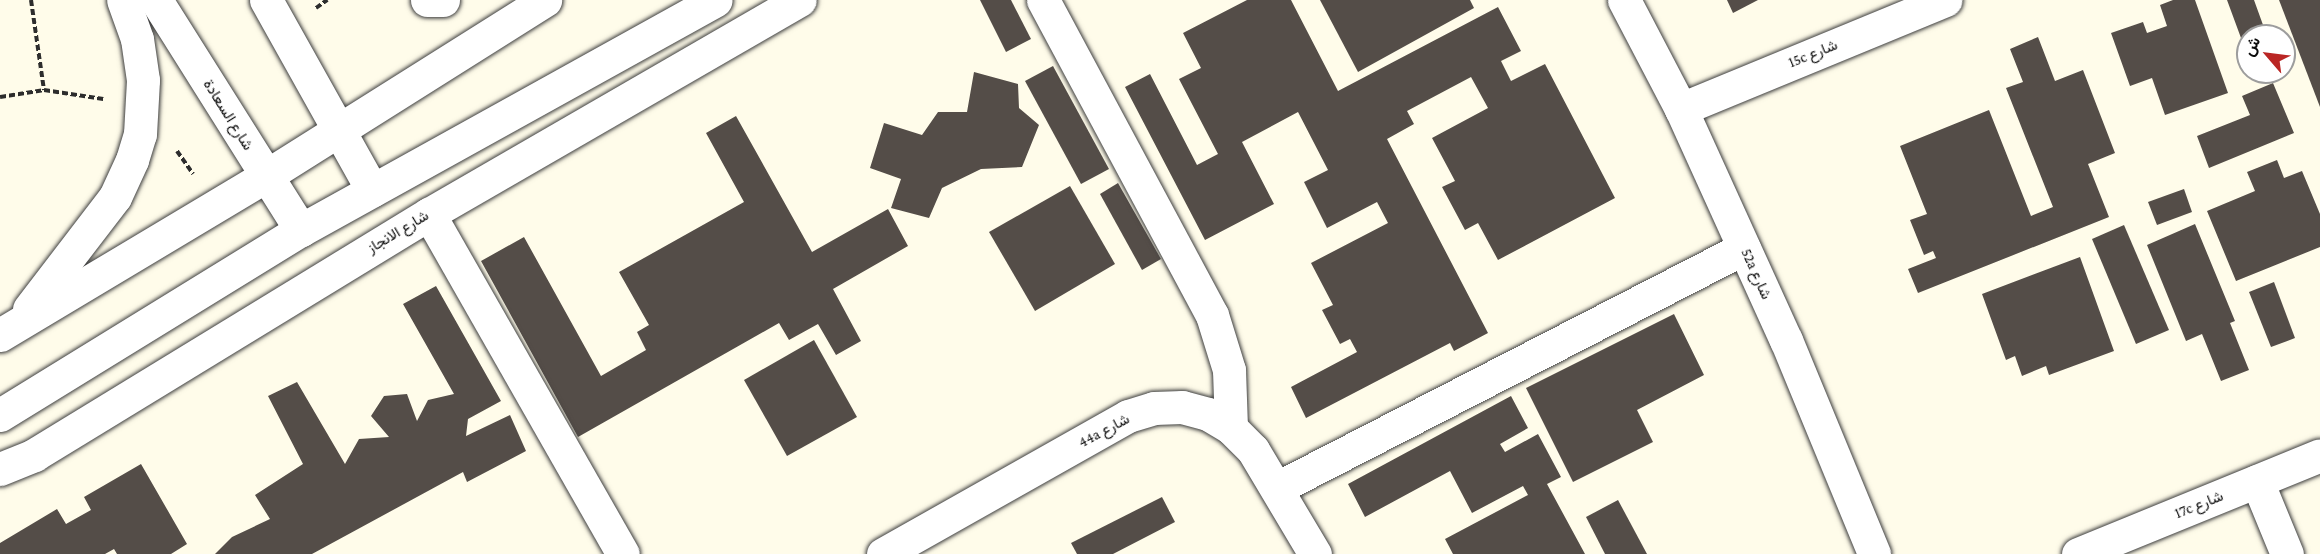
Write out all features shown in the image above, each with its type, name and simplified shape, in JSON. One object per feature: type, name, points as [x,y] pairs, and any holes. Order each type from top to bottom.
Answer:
[{"type":"street","points":[[10,329],[115,197],[132,160],[143,105],[137,39],[123,0]]},
{"type":"street","name":"شارع السعادة","points":[[156,0],[301,230]]},
{"type":"street","points":[[266,0],[336,131],[372,190]]},
{"type":"street","points":[[427,0],[443,0]]},
{"type":"street","points":[[10,329],[266,176],[545,0]]},
{"type":"street","points":[[0,415],[301,230],[716,0]]},
{"type":"street","name":"شارع الانجاز","points":[[0,469],[34,455],[429,214],[800,0]]},
{"type":"street","points":[[1043,0],[1212,315],[1229,370],[1231,428]]},
{"type":"street","name":"52a شارع","points":[[1624,0],[1681,109],[1744,248],[1874,554]]},
{"type":"street","name":"15c شارع","points":[[1681,109],[1932,2]]},
{"type":"street","points":[[429,214],[623,554]]},
{"type":"street","points":[[1277,488],[1744,248]]},
{"type":"street","name":"44a شارع","points":[[883,554],[1128,416],[1154,408],[1182,407],[1208,414],[1231,428],[1253,450],[1315,554]]},
{"type":"street","name":"17c شارع","points":[[2078,554],[2320,455]]},
{"type":"street","points":[[2257,481],[2287,554]]},
{"type":"path","points":[[31,0],[44,90]]},
{"type":"path","points":[[0,97],[44,90],[143,105]]},
{"type":"building","points":[[980,0],[1011,0],[1031,39],[1006,52]]},
{"type":"building","points":[[1247,0],[1291,0],[1338,91],[1498,7],[1521,51],[1501,61],[1511,81],[1545,64],[1615,198],[1498,260],[1478,223],[1465,230],[1442,187],[1455,181],[1432,138],[1488,108],[1471,77],[1407,111],[1414,124],[1387,139],[1488,333],[1454,351],[1450,343],[1306,418],[1291,387],[1357,352],[1350,339],[1340,344],[1322,310],[1333,305],[1311,263],[1388,223],[1377,202],[1327,228],[1304,182],[1328,170],[1298,112],[1242,142],[1274,204],[1205,240],[1125,87],[1150,74],[1197,165],[1218,154],[1179,79],[1201,68],[1183,33]]},
{"type":"building","points":[[1320,0],[1470,0],[1474,8],[1358,72]]},
{"type":"building","points":[[1727,0],[1758,0],[1733,13]]},
{"type":"building","points":[[2173,0],[2195,0],[2228,93],[2165,115],[2152,78],[2130,86],[2111,33],[2143,22],[2147,33],[2167,26],[2160,5]]},
{"type":"building","points":[[2227,0],[2254,0],[2263,24],[2236,24]]},
{"type":"building","points":[[2279,0],[2320,0],[2320,107],[2296,44],[2296,24],[2288,24]]},
{"type":"building","points":[[2038,37],[2055,81],[2083,70],[2115,153],[2088,164],[2109,217],[1918,293],[1908,269],[1936,258],[1933,251],[1924,255],[1910,220],[1927,214],[1900,146],[1989,110],[2031,216],[2053,207],[2006,88],[2023,82],[2010,49]]},
{"type":"building","points":[[1053,66],[1109,169],[1081,184],[1025,81]]},
{"type":"building","points":[[974,72],[1018,84],[1019,108],[1039,125],[1022,167],[981,169],[942,188],[929,218],[891,208],[901,179],[870,168],[884,123],[922,135],[938,112],[967,112]]},
{"type":"building","points":[[2273,84],[2294,133],[2209,168],[2197,136],[2250,115],[2242,96]]},
{"type":"building","points":[[736,116],[812,252],[888,209],[908,246],[833,289],[861,341],[836,355],[818,324],[789,340],[779,323],[578,437],[481,261],[524,237],[601,376],[646,350],[637,332],[649,325],[619,272],[744,202],[706,133]]},
{"type":"building","points":[[2277,160],[2284,178],[2302,171],[2320,214],[2320,247],[2236,281],[2207,211],[2255,191],[2247,172]]},
{"type":"building","points":[[1118,183],[1161,259],[1142,270],[1100,194]]},
{"type":"building","points":[[1070,186],[1115,264],[1035,311],[989,232]]},
{"type":"building","points":[[2184,189],[2192,212],[2157,225],[2148,202]]},
{"type":"building","points":[[2195,224],[2235,321],[2230,323],[2249,370],[2221,381],[2202,334],[2186,341],[2147,245]]},
{"type":"building","points":[[2124,225],[2169,330],[2136,344],[2092,239]]},
{"type":"building","points":[[2080,257],[2114,351],[2049,375],[2046,366],[2022,376],[2015,356],[2006,360],[1982,294]]},
{"type":"building","points":[[2274,282],[2295,338],[2271,347],[2249,292]]},
{"type":"building","points":[[436,286],[501,401],[468,419],[466,436],[510,415],[526,451],[467,482],[463,472],[312,554],[215,554],[232,537],[270,519],[255,495],[303,464],[268,396],[297,382],[345,464],[359,439],[389,437],[371,416],[384,396],[407,394],[417,421],[428,400],[454,394],[403,304]]},
{"type":"building","points":[[1674,314],[1704,375],[1637,410],[1653,442],[1573,482],[1526,388]]},
{"type":"building","points":[[814,340],[857,417],[787,456],[744,380]]},
{"type":"building","points":[[1511,396],[1528,428],[1500,444],[1505,452],[1538,434],[1561,477],[1547,484],[1585,554],[1453,554],[1445,539],[1528,495],[1523,486],[1472,513],[1450,471],[1365,517],[1348,484]]},
{"type":"building","points":[[141,464],[187,544],[171,554],[117,554],[114,549],[105,554],[0,554],[0,543],[57,509],[66,524],[91,510],[84,497]]},
{"type":"building","points":[[1162,497],[1175,522],[1113,554],[1077,554],[1071,543]]},
{"type":"building","points":[[1618,500],[1647,554],[1605,554],[1586,517]]}]
